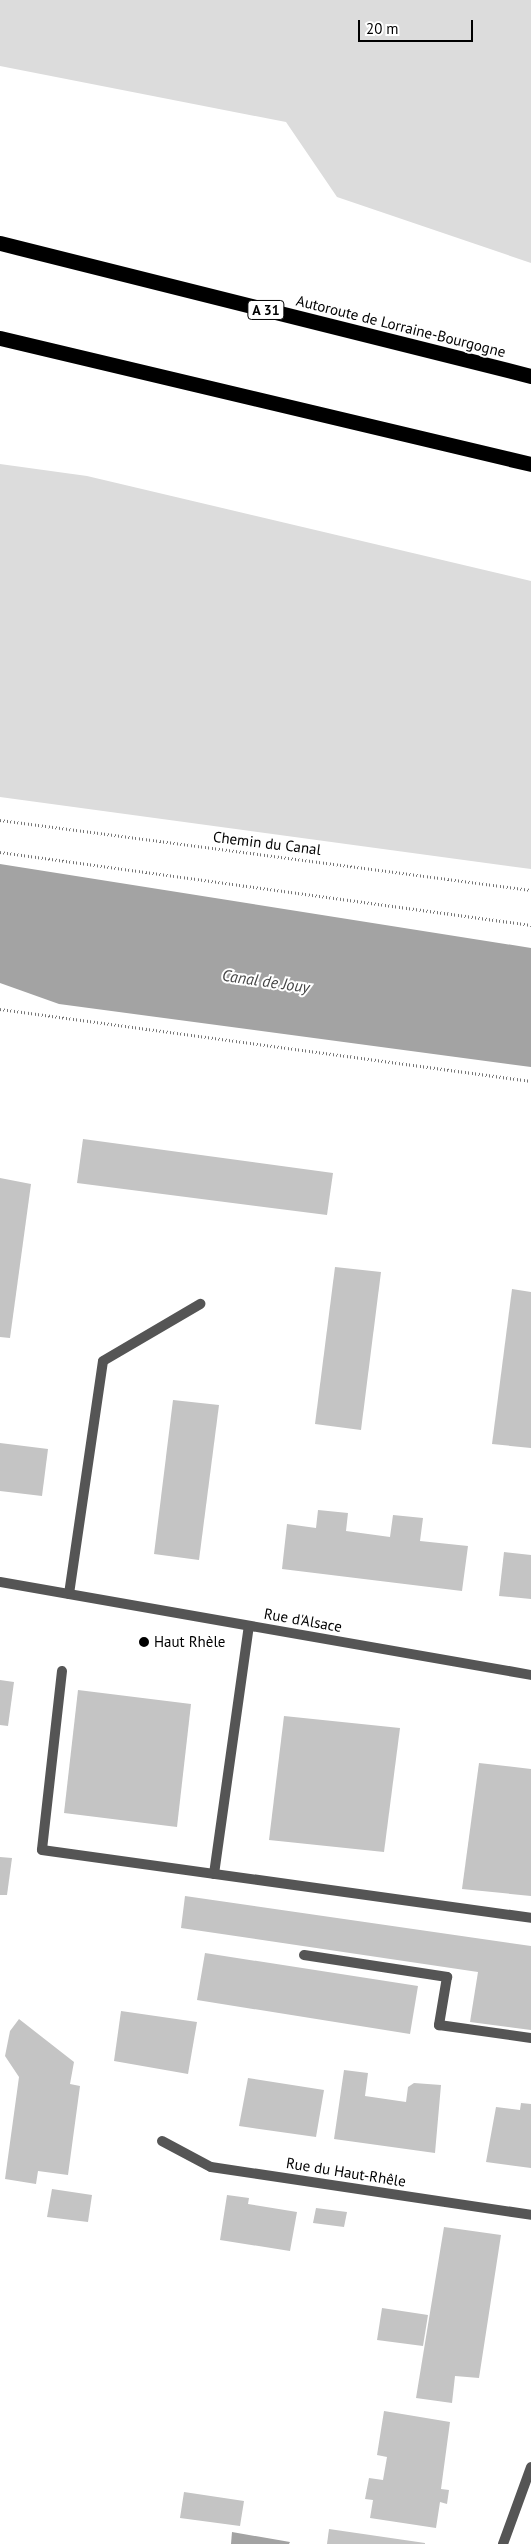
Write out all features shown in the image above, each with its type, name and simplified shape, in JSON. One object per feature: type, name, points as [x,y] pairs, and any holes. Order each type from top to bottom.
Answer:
[{"type":"highway","name":"Autoroute de Lorraine-Bourgogne","points":[[0,243],[531,376]]},
{"type":"highway","points":[[0,338],[531,464]]},
{"type":"street","points":[[70,1594],[103,1361],[200,1304]]},
{"type":"street","name":"Rue d'Alsace","points":[[0,1582],[531,1675]]},
{"type":"street","points":[[214,1874],[249,1626]]},
{"type":"street","points":[[62,1671],[42,1850],[531,1918]]},
{"type":"street","points":[[304,1955],[447,1977],[439,2025],[531,2038]]},
{"type":"street","name":"Rue du Haut-Rhêle","points":[[162,2141],[212,2167],[531,2215]]},
{"type":"street","points":[[503,2544],[531,2467]]},
{"type":"path","name":"Chemin du Canal","points":[[0,820],[531,890]]},
{"type":"path","points":[[0,852],[531,925]]},
{"type":"path","points":[[0,1009],[531,1081]]},
{"type":"shaded area","points":[[0,0],[531,0],[531,263],[337,197],[286,122],[0,66]]},
{"type":"shaded area","points":[[0,464],[87,476],[531,581],[531,869],[0,797]]},
{"type":"water","name":"Canal de Jouy","points":[[0,864],[531,948],[531,1067],[59,1004],[0,983]]},
{"type":"water","points":[[232,2532],[290,2542],[289,2544],[231,2544]]},
{"type":"building","points":[[83,1139],[333,1173],[327,1215],[77,1183]]},
{"type":"building","points":[[0,1178],[31,1184],[10,1338],[0,1337]]},
{"type":"building","points":[[335,1267],[381,1272],[361,1430],[315,1424]]},
{"type":"building","points":[[512,1289],[531,1292],[531,1448],[492,1444]]},
{"type":"building","points":[[173,1400],[219,1405],[199,1560],[154,1554]]},
{"type":"building","points":[[0,1443],[48,1449],[42,1496],[0,1491]]},
{"type":"building","points":[[318,1510],[348,1513],[346,1531],[390,1537],[393,1515],[423,1518],[420,1541],[468,1546],[462,1591],[282,1569],[287,1524],[316,1528]]},
{"type":"building","points":[[504,1552],[531,1555],[531,1599],[499,1596]]},
{"type":"building","points":[[0,1680],[14,1682],[8,1726],[0,1725]]},
{"type":"building","points":[[78,1690],[191,1704],[177,1827],[64,1813]]},
{"type":"building","points":[[284,1716],[400,1728],[384,1852],[269,1840]]},
{"type":"building","points":[[479,1763],[531,1769],[531,1896],[462,1889]]},
{"type":"building","points":[[0,1857],[12,1858],[7,1895],[0,1895]]},
{"type":"building","points":[[185,1896],[531,1946],[531,2030],[470,2022],[478,1972],[181,1928]]},
{"type":"building","points":[[205,1953],[418,1986],[410,2034],[197,2000]]},
{"type":"building","points":[[121,2011],[197,2022],[188,2074],[114,2061]]},
{"type":"building","points":[[19,2019],[74,2062],[70,2084],[80,2086],[68,2175],[38,2171],[36,2184],[5,2179],[19,2077],[5,2056],[10,2031]]},
{"type":"building","points":[[344,2070],[368,2073],[365,2096],[406,2102],[408,2087],[414,2083],[441,2085],[435,2153],[334,2139]]},
{"type":"building","points":[[248,2078],[324,2090],[316,2137],[239,2126]]},
{"type":"building","points":[[521,2103],[531,2104],[531,2168],[486,2162],[496,2107],[520,2110]]},
{"type":"building","points":[[52,2189],[92,2195],[88,2222],[47,2217]]},
{"type":"building","points":[[227,2195],[249,2198],[248,2204],[297,2212],[290,2251],[220,2240]]},
{"type":"building","points":[[316,2208],[347,2212],[344,2227],[313,2223]]},
{"type":"building","points":[[444,2227],[501,2235],[479,2378],[455,2376],[452,2403],[416,2398]]},
{"type":"building","points":[[382,2308],[428,2315],[423,2346],[377,2340]]},
{"type":"building","points":[[384,2411],[450,2422],[441,2489],[449,2490],[447,2504],[440,2502],[436,2528],[370,2518],[373,2500],[365,2499],[369,2478],[383,2480],[387,2457],[377,2455]]},
{"type":"building","points":[[184,2492],[244,2501],[240,2526],[180,2518]]},
{"type":"building","points":[[329,2529],[425,2543],[425,2544],[327,2544]]},
{"type":"place","name":"Haut Rhèle","points":[[144,1642]]}]
